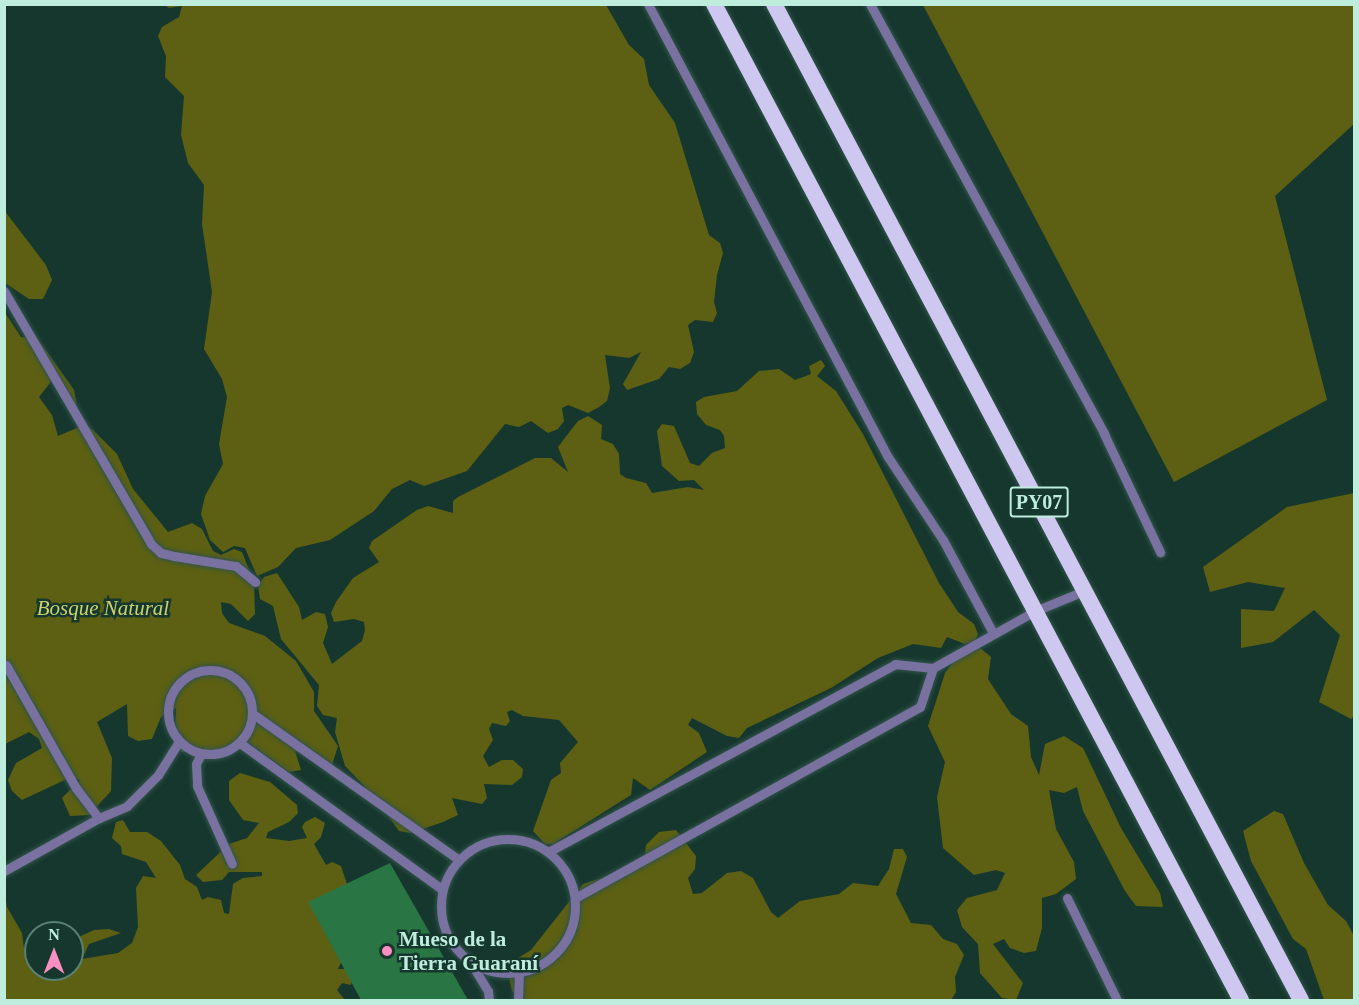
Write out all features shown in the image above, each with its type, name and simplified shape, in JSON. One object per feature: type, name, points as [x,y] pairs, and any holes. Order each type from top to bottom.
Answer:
[{"type":"highway","name":"PY07","points":[[714,4],[1241,1000]]},
{"type":"highway","name":"PY07","points":[[774,4],[1301,1000]]},
{"type":"lane","points":[[648,4],[888,457],[943,540],[993,633]]},
{"type":"lane","points":[[870,4],[1104,434],[1160,552]]},
{"type":"lane","points":[[4,291],[151,544],[161,553],[237,566],[255,582]]},
{"type":"lane","points":[[548,852],[895,664],[933,668],[1035,611],[1086,590]]},
{"type":"lane","points":[[6,665],[76,788],[99,818]]},
{"type":"lane","points":[[575,898],[920,707],[933,668]]},
{"type":"lane","points":[[215,670],[235,678],[251,700],[253,714],[249,729],[240,743],[222,753],[201,754],[179,741],[171,730],[168,703],[178,685],[195,673],[215,670]]},
{"type":"lane","points":[[253,714],[459,860]]},
{"type":"lane","points":[[4,871],[99,818],[127,806],[158,775],[179,741]]},
{"type":"lane","points":[[240,743],[442,888]]},
{"type":"lane","points":[[201,754],[196,764],[197,786],[232,864]]},
{"type":"lane","points":[[471,963],[494,972],[519,973],[539,966],[555,954],[568,938],[575,898],[566,873],[548,852],[531,843],[493,840],[459,860],[442,888],[440,910],[444,930],[455,949],[471,963],[488,991],[489,1000]]},
{"type":"lane","points":[[1067,898],[1117,1000]]},
{"type":"lane","points":[[518,1000],[519,973]]},
{"type":"green space","points":[[165,5],[606,5],[629,45],[644,59],[649,85],[675,123],[709,235],[720,243],[723,253],[717,275],[714,302],[717,313],[713,322],[695,320],[688,325],[694,352],[690,363],[680,369],[669,367],[659,379],[627,390],[623,384],[641,352],[629,358],[605,355],[610,388],[607,401],[599,407],[588,413],[568,405],[562,408],[564,421],[558,429],[548,433],[531,421],[519,427],[505,424],[467,471],[424,486],[410,480],[392,489],[374,511],[330,540],[296,548],[278,567],[257,576],[245,548],[234,546],[223,552],[210,540],[201,514],[205,496],[223,464],[219,444],[227,397],[222,379],[204,349],[212,292],[202,224],[204,185],[188,163],[181,135],[184,96],[165,77],[166,56],[158,36],[162,27],[179,17],[182,6],[169,8]]},
{"type":"green space","points":[[923,5],[1354,5],[1354,124],[1275,196],[1327,400],[1174,482]]},
{"type":"green space","points":[[4,210],[46,265],[52,280],[43,299],[29,299],[5,283]]},
{"type":"green space","name":"Bosque Natural","points":[[4,311],[21,337],[38,339],[74,390],[79,417],[54,378],[39,397],[52,415],[58,436],[84,425],[92,429],[117,454],[133,489],[168,532],[192,523],[202,529],[213,551],[221,555],[234,549],[242,552],[254,582],[255,614],[248,621],[231,604],[221,602],[222,613],[229,623],[265,636],[296,661],[314,692],[314,711],[338,746],[332,765],[295,751],[301,770],[289,772],[243,739],[228,751],[182,752],[175,739],[176,708],[161,717],[152,739],[138,741],[128,736],[127,704],[97,722],[112,758],[111,791],[89,815],[70,816],[62,798],[80,780],[69,778],[22,800],[12,791],[8,780],[16,763],[42,748],[39,739],[29,732],[5,744]]},
{"type":"green space","points":[[821,360],[825,366],[817,376],[836,391],[863,434],[939,583],[958,612],[974,624],[978,634],[975,641],[965,644],[947,637],[941,648],[913,644],[878,658],[831,688],[747,728],[739,738],[727,736],[692,718],[688,725],[699,733],[707,752],[650,790],[633,778],[631,795],[553,844],[545,844],[533,831],[551,780],[561,773],[560,763],[578,742],[559,720],[523,716],[512,710],[507,712],[510,721],[506,726],[492,723],[489,729],[493,740],[483,756],[489,767],[502,760],[513,760],[523,769],[522,777],[512,785],[484,784],[487,798],[482,804],[452,798],[458,815],[443,822],[411,833],[399,831],[374,796],[345,766],[335,732],[337,718],[323,715],[317,706],[319,685],[281,639],[273,606],[260,599],[258,586],[264,577],[277,573],[299,607],[302,620],[316,612],[325,614],[328,627],[323,643],[332,664],[362,641],[365,630],[364,622],[354,619],[334,622],[331,613],[336,602],[353,578],[379,562],[369,548],[372,541],[417,510],[428,506],[453,513],[453,501],[458,497],[535,458],[551,458],[568,472],[558,447],[578,421],[588,416],[602,425],[601,439],[613,444],[619,454],[620,474],[626,478],[646,483],[652,493],[688,487],[704,490],[694,480],[679,481],[662,466],[657,431],[662,424],[674,426],[690,463],[699,466],[712,453],[725,448],[724,436],[720,430],[706,425],[697,414],[696,402],[704,397],[737,391],[759,371],[779,369],[795,380],[811,374],[809,366]]},
{"type":"green space","points":[[1354,493],[1354,716],[1351,719],[1319,702],[1340,635],[1314,610],[1273,642],[1241,648],[1241,609],[1274,611],[1285,588],[1248,582],[1210,592],[1203,567],[1287,507]]},
{"type":"green space","points":[[964,647],[979,647],[991,657],[988,679],[1011,714],[1028,726],[1031,757],[1039,775],[1045,744],[1064,736],[1083,748],[1121,828],[1160,893],[1163,907],[1136,906],[1125,891],[1083,811],[1077,787],[1064,793],[1049,790],[1056,829],[1074,862],[1076,879],[1056,894],[1042,898],[1042,928],[1036,951],[1024,953],[1010,948],[1004,939],[993,944],[1023,983],[1016,1000],[1002,998],[980,973],[978,944],[962,927],[957,910],[967,898],[997,890],[1005,873],[996,870],[974,875],[943,848],[937,797],[945,762],[928,726],[945,673]]},
{"type":"green space","points":[[240,773],[270,782],[297,805],[298,813],[289,822],[268,832],[266,838],[289,841],[307,838],[302,827],[305,822],[315,817],[325,823],[321,837],[314,844],[326,865],[332,862],[341,866],[348,887],[343,958],[338,969],[347,969],[353,978],[351,985],[342,983],[337,990],[345,1000],[5,1000],[4,891],[7,907],[22,933],[24,981],[84,981],[84,959],[118,953],[132,943],[138,927],[136,888],[143,876],[156,878],[146,862],[122,854],[121,846],[112,838],[116,822],[123,820],[130,832],[147,832],[161,841],[180,865],[185,879],[197,887],[202,900],[208,897],[221,900],[224,913],[229,914],[233,884],[243,878],[262,876],[262,872],[229,872],[222,880],[203,882],[196,875],[229,844],[247,838],[259,823],[243,820],[229,800],[229,781]]},
{"type":"green space","points":[[1274,811],[1283,814],[1304,863],[1328,905],[1346,921],[1354,936],[1354,1000],[1324,1000],[1306,949],[1293,939],[1251,861],[1243,831]]},
{"type":"green space","points":[[676,830],[696,856],[695,869],[688,878],[693,894],[702,893],[727,873],[741,871],[753,878],[771,912],[778,918],[800,901],[839,894],[853,883],[878,886],[889,869],[894,849],[903,849],[907,857],[896,894],[911,923],[931,925],[943,939],[957,944],[964,955],[955,977],[956,992],[951,1000],[522,1000],[512,991],[509,977],[513,961],[531,950],[583,884],[637,867],[645,856],[646,845],[659,832]]},
{"type":"green space","points":[[109,929],[121,933],[89,944],[84,955],[84,935],[94,930]]},
{"type":"building","name":"Mueso de la Tierra Guaraní","points":[[390,863],[468,1000],[361,1000],[308,902]]},
{"type":"place","name":"Mueso de la Tierra Guaraní","points":[[387,951]]}]
